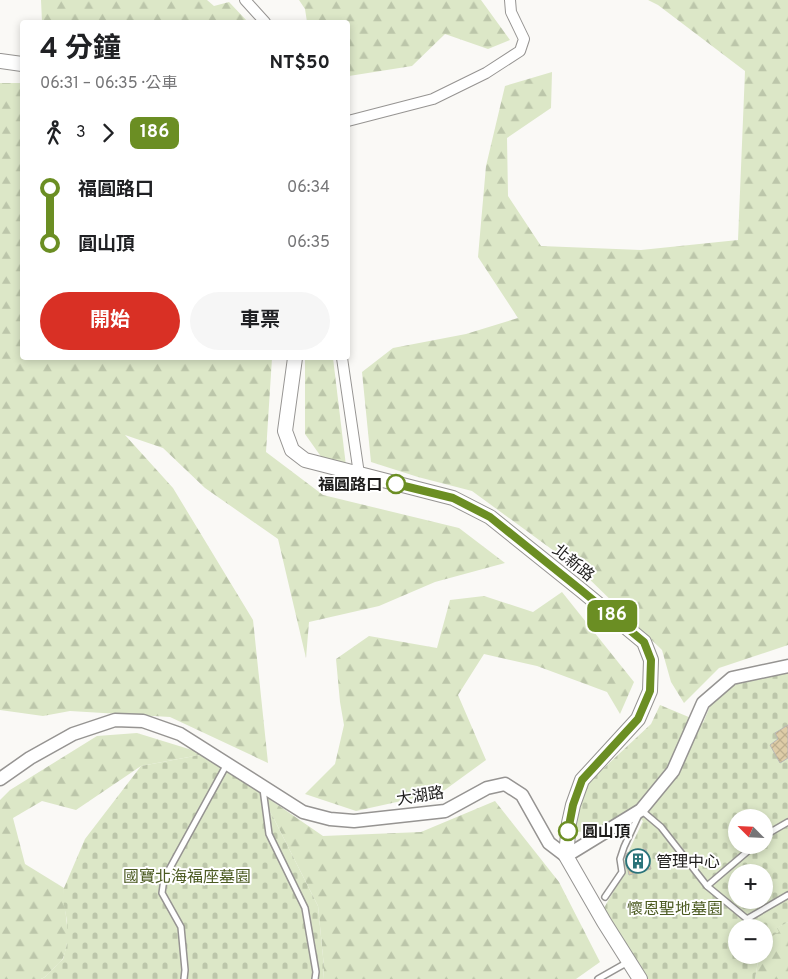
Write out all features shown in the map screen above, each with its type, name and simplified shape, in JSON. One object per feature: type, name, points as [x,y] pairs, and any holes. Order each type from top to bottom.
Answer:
[{"type":"main road","points":[[0,61],[20,64]]},
{"type":"main road","name":"北新路","points":[[295,360],[285,430],[292,450],[305,460],[453,498],[490,517],[644,642],[651,660],[650,691],[638,719],[582,780],[571,814],[566,856]]},
{"type":"main road","points":[[566,856],[640,979]]},
{"type":"street","points":[[245,0],[263,20]]},
{"type":"street","points":[[350,120],[433,99],[486,73],[520,50],[524,40],[511,12],[510,0]]},
{"type":"street","points":[[342,360],[359,474]]},
{"type":"street","points":[[566,856],[641,810],[673,771],[703,703],[732,678],[788,666]]},
{"type":"street","name":"大湖路","points":[[0,779],[30,758],[73,734],[115,720],[143,721],[180,734],[304,812],[330,820],[354,821],[445,811],[487,788],[505,784],[522,795],[549,844],[566,856]]},
{"type":"lane","points":[[184,979],[185,970],[181,926],[162,893],[164,879],[227,764]]},
{"type":"lane","points":[[262,786],[269,834],[305,908],[316,972],[315,979]]},
{"type":"lane","points":[[605,897],[622,872],[620,859],[641,810],[661,826],[707,886],[747,919],[788,895]]},
{"type":"lane","points":[[773,831],[788,822]]},
{"type":"lane","points":[[707,886],[744,854]]},
{"type":"lane","points":[[598,979],[629,962]]},
{"type":"green space","points":[[41,0],[207,0],[214,6],[229,2],[246,20],[42,20]]},
{"type":"green space","points":[[299,0],[481,0],[510,40],[488,49],[445,34],[412,66],[350,76],[350,20],[307,20],[305,9]]},
{"type":"green space","points":[[648,0],[788,0],[788,645],[719,668],[684,703],[671,682],[662,650],[580,570],[472,491],[371,462],[362,372],[393,348],[466,334],[518,318],[478,257],[486,166],[505,86],[552,72],[551,108],[507,138],[508,196],[541,246],[641,250],[738,240],[745,71],[658,5]]},
{"type":"green space","points":[[0,83],[20,83],[20,360],[272,360],[266,452],[323,495],[459,528],[505,563],[435,582],[379,606],[309,622],[306,658],[278,539],[205,488],[163,448],[125,435],[173,488],[253,620],[268,763],[170,717],[70,711],[43,716],[0,710]]},
{"type":"green space","points":[[305,360],[333,360],[346,466],[322,458],[305,434]]},
{"type":"green space","points":[[562,592],[634,682],[620,714],[607,692],[537,666],[484,654],[458,695],[486,760],[442,792],[356,811],[305,794],[335,764],[344,725],[336,659],[369,636],[437,648],[450,600],[484,596],[533,612]]},
{"type":"green space","name":"懷恩聖地墓園","points":[[788,671],[788,922],[777,928],[779,932],[773,936],[773,919],[728,919],[728,964],[758,964],[755,979],[646,979],[604,908],[626,869],[624,861],[643,821],[631,810],[591,831],[574,832],[579,799],[589,782],[651,724],[660,705],[703,723],[712,701],[730,687],[741,682]]},
{"type":"green space","points":[[137,733],[205,754],[141,766],[76,810],[42,801],[13,818],[25,864],[64,888],[67,941],[62,959],[43,978],[0,979],[0,800],[10,790],[97,736]]},
{"type":"green space","name":"國寶北海福座墓園","points":[[205,754],[259,792],[273,817],[318,906],[324,967],[323,979],[41,979],[63,959],[67,944],[67,921],[63,900],[64,888],[85,839],[141,766]]},
{"type":"green space","points":[[259,792],[323,836],[421,832],[495,801],[559,882],[600,962],[576,979],[323,979],[324,967],[318,906]]},
{"type":"green space","points":[[788,922],[788,979],[755,979],[758,964],[773,964],[773,935],[778,932],[776,928]]},
{"type":"building","points":[[788,725],[788,758],[780,763],[770,745],[778,739],[775,733]]},
{"type":"building","name":"管理中心","points":[[646,849],[651,869],[629,875],[625,857],[627,853]]},
{"type":"bus line","name":"186","points":[[396,484],[453,498],[490,517],[644,642],[651,660],[650,691],[638,719],[582,780],[573,805],[568,831]]},
{"type":"place","name":"福圓路口","points":[[396,484]]},
{"type":"place","name":"圓山頂","points":[[568,831]]},
{"type":"place","name":"管理中心","points":[[638,861]]}]
